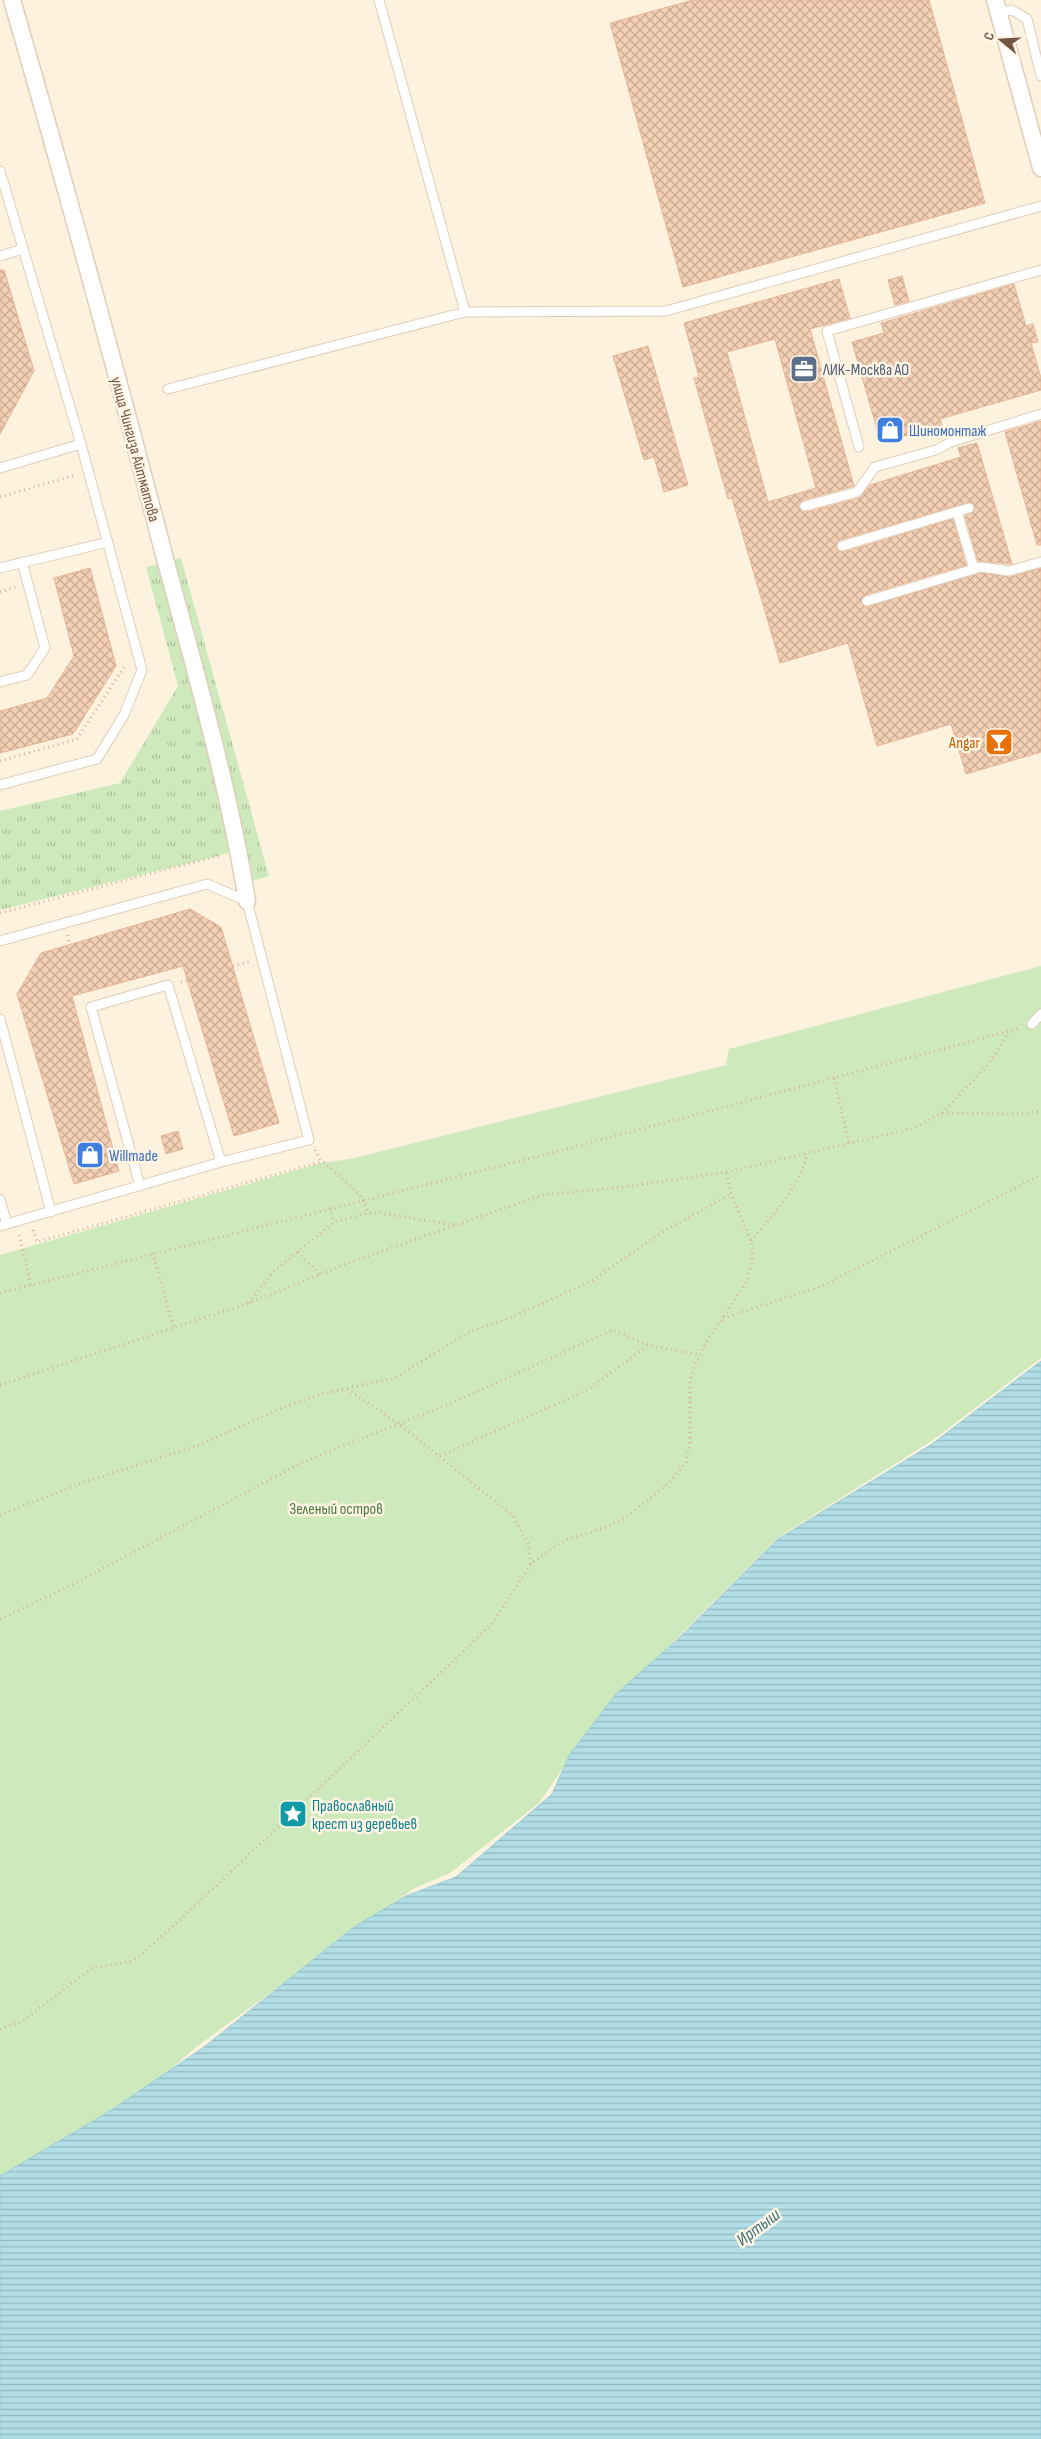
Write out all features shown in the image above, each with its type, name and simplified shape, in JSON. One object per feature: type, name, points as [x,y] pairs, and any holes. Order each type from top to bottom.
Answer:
[{"type":"street","name":"улица Чингиза Айтматова","points":[[12,0],[53,139],[124,400],[229,801],[247,901]]},
{"type":"street","points":[[997,6],[1041,168]]},
{"type":"lane","points":[[379,0],[464,312]]},
{"type":"lane","points":[[997,6],[1012,10],[1027,19],[1041,76]]},
{"type":"lane","points":[[0,172],[81,444],[142,670],[124,715],[97,759],[0,785]]},
{"type":"lane","points":[[168,389],[464,312],[666,311],[1041,206]]},
{"type":"lane","points":[[0,256],[23,249]]},
{"type":"lane","points":[[859,447],[827,331],[1041,270]]},
{"type":"lane","points":[[805,506],[857,492],[875,467],[936,450],[951,442],[1041,414]]},
{"type":"lane","points":[[0,468],[81,444]]},
{"type":"lane","points":[[842,546],[969,508]]},
{"type":"lane","points":[[957,512],[974,569]]},
{"type":"lane","points":[[0,568],[108,542]]},
{"type":"lane","points":[[0,682],[27,675],[44,648],[22,562]]},
{"type":"lane","points":[[867,601],[981,567],[1009,571],[1041,562]]},
{"type":"lane","points":[[0,941],[207,884],[247,901],[309,1140],[221,1162],[3,1225],[0,1200]]},
{"type":"lane","points":[[140,1186],[91,1007],[168,985],[221,1162]]},
{"type":"lane","points":[[1032,1024],[1041,1014]]},
{"type":"lane","points":[[0,1019],[51,1212]]},
{"type":"path","points":[[0,497],[77,474]]},
{"type":"path","points":[[0,760],[77,739],[126,666]]},
{"type":"path","points":[[0,913],[232,853]]},
{"type":"path","points":[[233,966],[261,958]]},
{"type":"path","points":[[0,1293],[330,1208],[364,1201],[1032,1024]]},
{"type":"path","points":[[0,1385],[249,1303],[320,1275],[542,1195],[624,1187],[727,1172],[914,1128],[942,1113],[988,1065],[1009,1031]]},
{"type":"path","points":[[834,1078],[849,1144]]},
{"type":"path","points":[[942,1113],[1018,1114],[1041,1111]]},
{"type":"path","points":[[751,1241],[790,1193],[803,1169],[807,1154]]},
{"type":"path","points":[[29,1230],[32,1230],[37,1242],[324,1161],[364,1201],[368,1213]]},
{"type":"path","points":[[0,2029],[23,2021],[92,1968],[129,1962],[138,1957],[182,1918],[494,1621],[531,1564],[565,1540],[607,1527],[629,1515],[670,1482],[682,1469],[686,1462],[690,1443],[690,1381],[699,1355],[747,1281],[753,1257],[751,1241],[731,1194],[727,1172]]},
{"type":"path","points":[[723,1318],[822,1286],[1041,1175]]},
{"type":"path","points":[[0,1515],[79,1484],[199,1445],[282,1408],[321,1394],[395,1378],[468,1332],[515,1316],[593,1280],[664,1232],[731,1194]]},
{"type":"path","points":[[330,1208],[334,1222]]},
{"type":"path","points":[[249,1303],[272,1273],[334,1222],[368,1213],[380,1213],[456,1225]]},
{"type":"path","points":[[20,1232],[18,1236],[31,1285]]},
{"type":"path","points":[[298,1252],[320,1275]]},
{"type":"path","points":[[153,1253],[174,1329]]},
{"type":"path","points":[[0,1619],[66,1588],[305,1461],[399,1424],[613,1330],[647,1346],[699,1355]]},
{"type":"path","points":[[440,1456],[587,1390],[647,1346]]},
{"type":"path","points":[[347,1389],[399,1424],[513,1516],[528,1544],[531,1564]]},
{"type":"green space","points":[[181,558],[269,876],[246,883],[233,852],[0,910],[0,811],[120,783],[178,686],[146,567]]},
{"type":"green space","name":"Зеленый остров","points":[[1041,966],[1041,1358],[933,1440],[779,1537],[598,1717],[539,1803],[450,1873],[413,1889],[196,2047],[139,2097],[0,2179],[0,1255],[321,1163],[350,1159],[726,1065],[729,1049]]},
{"type":"water","name":"Иртыш","points":[[1041,1361],[1041,2439],[0,2439],[0,2176],[110,2111],[204,2047],[354,1927],[406,1896],[456,1877],[552,1794],[570,1754],[617,1693],[677,1640],[778,1539],[932,1444]]},
{"type":"building","points":[[693,0],[929,0],[985,203],[683,287],[610,23]]},
{"type":"building","points":[[0,270],[4,270],[34,371],[0,434]]},
{"type":"building","points":[[902,276],[909,301],[895,305],[888,280]]},
{"type":"building","points":[[839,279],[850,318],[810,329],[854,486],[803,500],[799,504],[799,508],[807,512],[859,498],[870,485],[961,457],[958,448],[977,443],[1012,564],[978,561],[965,516],[975,510],[974,504],[970,502],[840,540],[836,547],[838,551],[844,552],[953,519],[966,565],[865,595],[861,602],[866,607],[981,573],[1010,577],[1041,568],[1041,752],[966,774],[951,724],[877,746],[848,643],[780,663],[732,498],[728,499],[694,378],[699,377],[684,323]],"holes":[[[775,339],[816,488],[768,502],[727,352]]]},
{"type":"building","points":[[1014,284],[1026,326],[1033,324],[1038,342],[1031,343],[1041,378],[1041,390],[940,419],[942,425],[881,443],[852,342],[884,333],[881,323]]},
{"type":"building","points":[[648,346],[688,485],[664,492],[654,457],[644,460],[613,356]]},
{"type":"building","points":[[1041,421],[1041,545],[1037,545],[1005,432]]},
{"type":"building","points":[[90,568],[116,666],[73,734],[0,753],[0,711],[47,698],[74,656],[54,578]]},
{"type":"building","points":[[190,909],[221,927],[279,1123],[234,1136],[183,966],[72,996],[119,1171],[74,1184],[17,994],[41,953]]},
{"type":"building","points":[[178,1131],[183,1149],[166,1154],[161,1136]]},
{"type":"place","name":"ЛИК-Москва АО","points":[[804,369]]},
{"type":"place","name":"Шиномонтаж","points":[[890,430]]},
{"type":"place","name":"Angar","points":[[999,742]]},
{"type":"place","name":"Willmade","points":[[90,1155]]},
{"type":"place","name":"Православный крест из деревьев","points":[[293,1814]]}]
